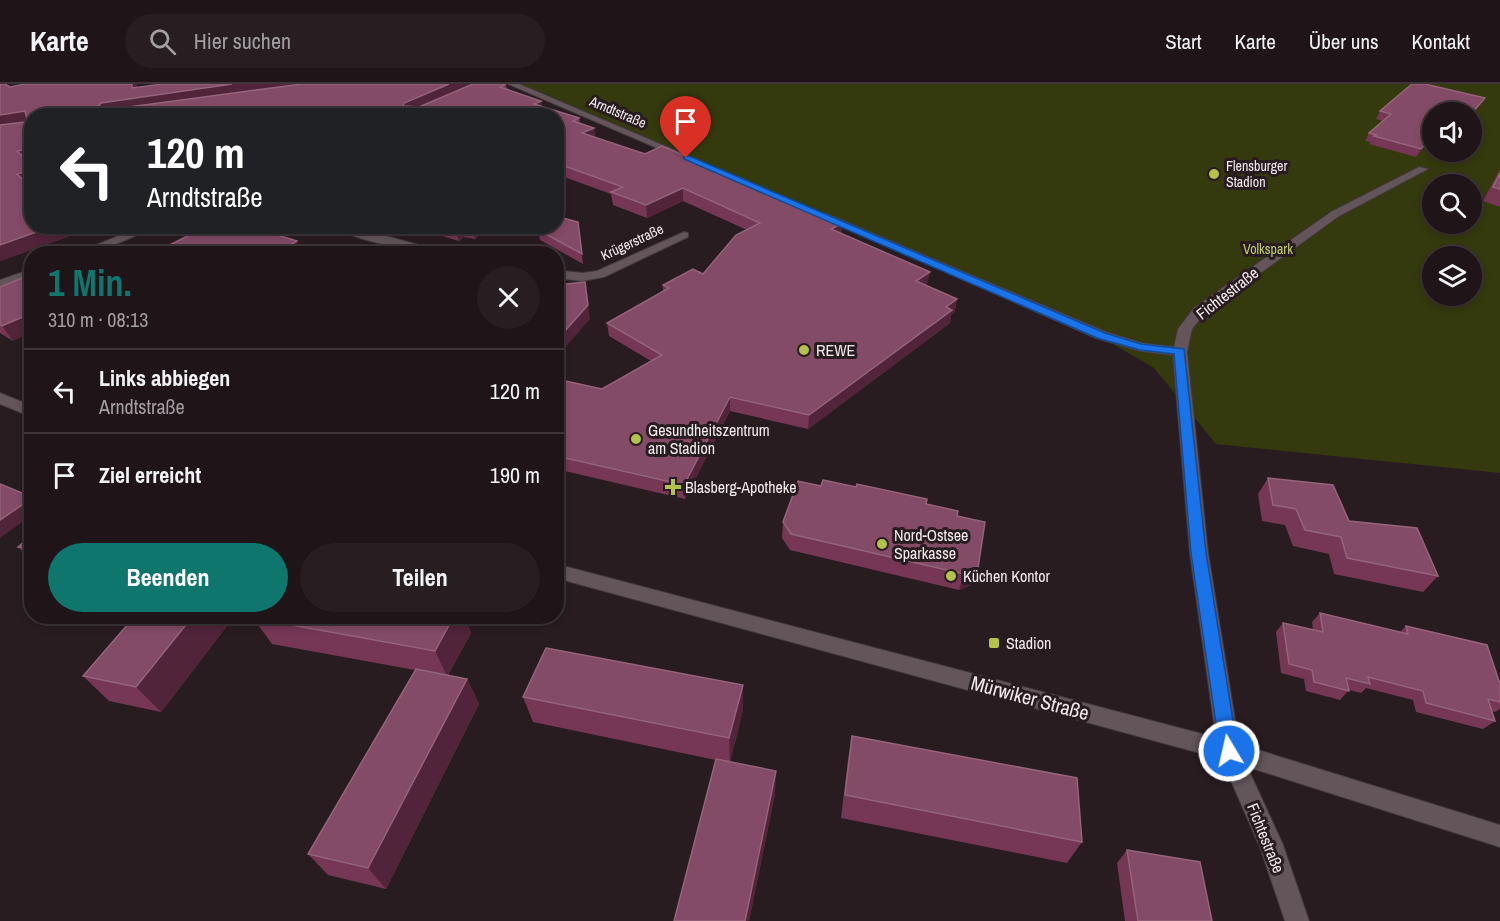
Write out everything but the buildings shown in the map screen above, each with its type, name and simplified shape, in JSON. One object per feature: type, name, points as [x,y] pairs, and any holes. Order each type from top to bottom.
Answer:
[{"type":"street","name":"Arndtstraße","points":[[512,84],[690,159]]},
{"type":"street","name":"Fichtestraße","points":[[1298,921],[1270,845],[1229,751],[1199,553],[1180,352],[1185,329],[1199,311],[1335,213],[1422,169]]},
{"type":"street","points":[[808,210],[1101,336],[1140,347],[1180,352]]},
{"type":"street","points":[[102,246],[132,234]]},
{"type":"street","points":[[361,234],[411,246]]},
{"type":"street","name":"Krügerstraße","points":[[564,275],[582,277],[600,274],[684,235]]},
{"type":"street","points":[[0,284],[24,275]]},
{"type":"street","points":[[0,398],[24,408]]},
{"type":"street","name":"Mürwiker Straße","points":[[564,573],[1229,751],[1500,836]]},
{"type":"green space","name":"Volkspark","points":[[513,84],[1500,84],[1500,473],[1216,444],[1154,368],[1099,336]]},
{"type":"place","name":"Flensburger Stadion","points":[[1214,174]]},
{"type":"place","name":"REWE","points":[[804,350]]},
{"type":"place","name":"Gesundheitszentrum am Stadion","points":[[636,439]]},
{"type":"place","name":"Blasberg-Apotheke","points":[[673,487]]},
{"type":"place","name":"Nord-Ostsee Sparkasse","points":[[882,544]]},
{"type":"place","name":"Küchen Kontor","points":[[951,576]]},
{"type":"place","name":"Stadion","points":[[994,643]]},
{"type":"route","points":[[686,158],[1101,336],[1140,347],[1180,352],[1199,553],[1229,751]]}]
